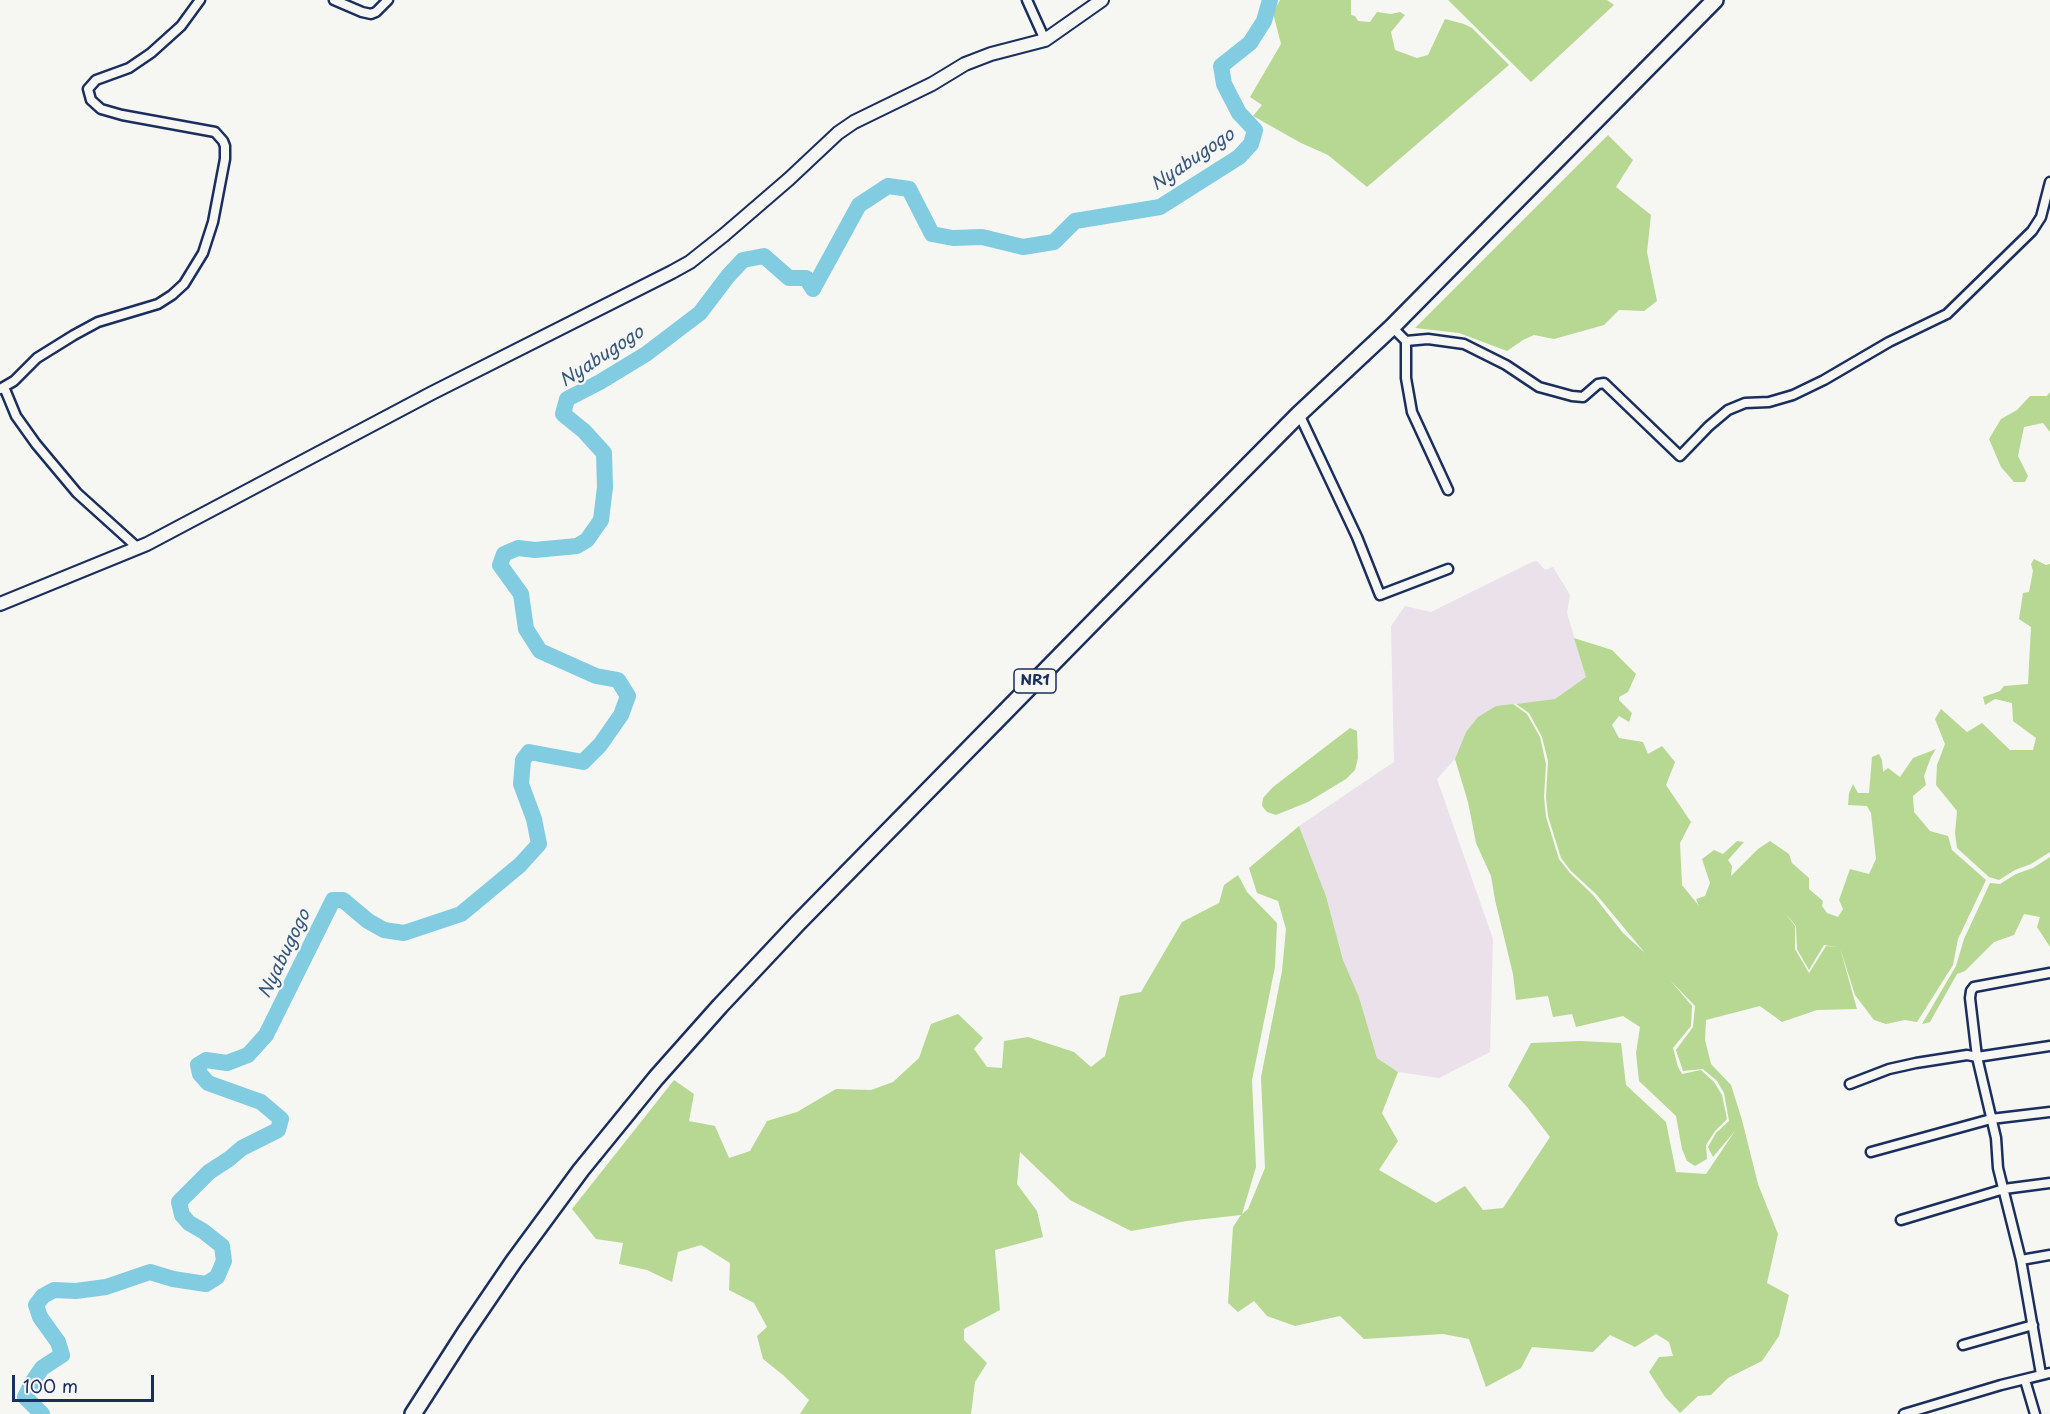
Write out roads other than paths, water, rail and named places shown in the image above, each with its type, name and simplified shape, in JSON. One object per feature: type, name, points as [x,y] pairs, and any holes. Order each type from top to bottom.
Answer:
[{"type":"highway","name":"NR1","points":[[414,1414],[514,1260],[581,1170],[656,1078],[798,923],[1299,414],[1392,327],[1715,0]]},
{"type":"main road","points":[[0,604],[138,548],[432,393],[690,262],[789,180],[838,133],[854,122],[932,84],[965,63],[1045,40],[1102,0]]},
{"type":"street","points":[[138,548],[77,493],[16,416],[2,388],[14,381],[37,358],[98,322],[141,310],[165,300],[184,284],[203,253],[213,222],[225,159],[224,141],[215,132],[101,109],[91,100],[88,89],[96,80],[129,68],[151,53],[181,26],[200,0]]},
{"type":"street","points":[[334,0],[371,14],[388,0]]},
{"type":"street","points":[[1027,0],[1045,40]]},
{"type":"street","points":[[1406,341],[1428,339],[1464,344],[1506,364],[1539,387],[1578,398],[1583,397],[1598,384],[1604,383],[1680,456],[1708,426],[1728,410],[1745,403],[1768,402],[1793,395],[1824,380],[1889,342],[1947,314],[2031,231],[2041,217],[2050,182]]},
{"type":"street","points":[[1392,327],[1406,341],[1406,378],[1412,412],[1448,490]]},
{"type":"street","points":[[1299,414],[1357,537],[1380,595],[1448,569]]},
{"type":"street","points":[[1904,1414],[2046,1374],[2032,1325],[2021,1260],[1998,1168],[1996,1137],[1977,1057],[1971,991],[1974,987],[2050,973]]},
{"type":"street","points":[[1850,1084],[1889,1069],[1916,1063],[2050,1046]]},
{"type":"street","points":[[1871,1152],[1991,1119],[2050,1112]]},
{"type":"street","points":[[1901,1220],[2004,1189],[2050,1183]]},
{"type":"street","points":[[2021,1260],[2050,1255]]},
{"type":"street","points":[[1963,1345],[2032,1325]]},
{"type":"street","points":[[2025,1380],[2035,1414]]},
{"type":"waterway","name":"Nyabugogo","points":[[42,1414],[25,1397],[42,1368],[62,1355],[58,1342],[40,1317],[36,1305],[43,1296],[54,1290],[76,1291],[106,1287],[150,1272],[173,1279],[206,1284],[217,1277],[224,1261],[222,1246],[189,1223],[182,1215],[179,1202],[209,1172],[242,1148],[278,1130],[281,1119],[261,1102],[208,1083],[200,1074],[198,1065],[206,1060],[227,1063],[248,1055],[266,1035],[333,900],[343,900],[368,921],[384,930],[404,933],[461,914],[520,865],[539,844],[534,819],[521,784],[523,760],[529,752],[583,762],[600,745],[621,715],[628,696],[618,680],[596,676],[540,651],[526,629],[521,594],[500,565],[504,554],[518,548],[535,550],[577,546],[587,540],[601,520],[605,487],[604,453],[584,431],[563,414],[567,399],[646,354],[700,313],[743,260],[764,256],[789,278],[806,278],[813,289],[859,205],[888,186],[909,189],[932,234],[953,238],[982,237],[1023,247],[1054,242],[1075,221],[1160,207],[1239,157],[1251,144],[1255,130],[1239,113],[1224,84],[1221,66],[1250,43],[1264,21],[1270,0]]}]
